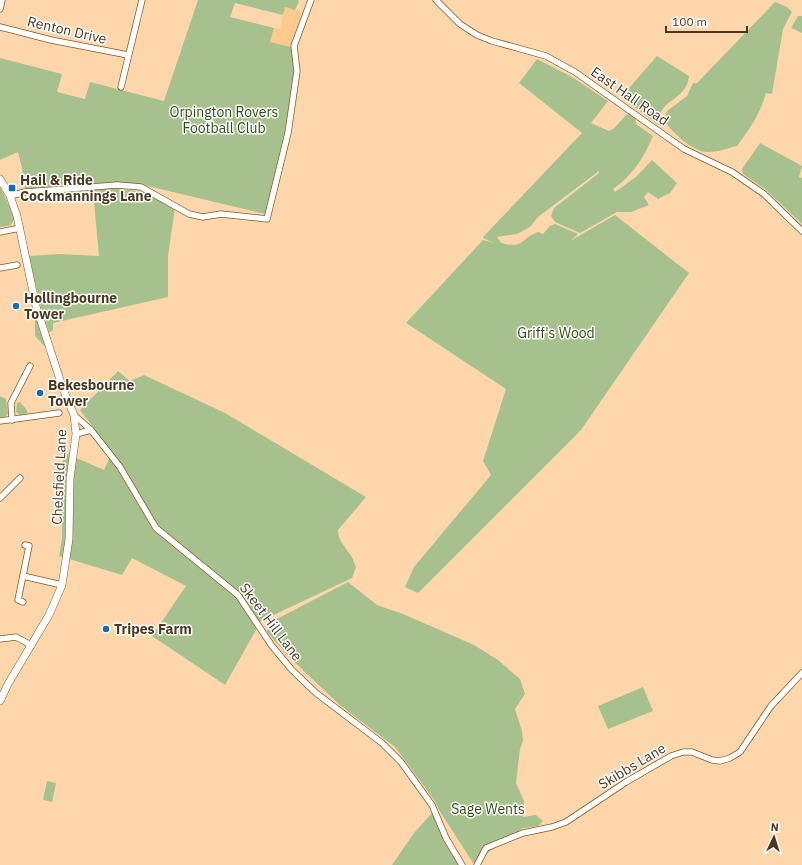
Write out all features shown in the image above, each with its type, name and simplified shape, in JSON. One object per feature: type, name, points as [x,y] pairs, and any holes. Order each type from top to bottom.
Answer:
[{"type":"street","points":[[0,9],[2,0]]},
{"type":"street","points":[[121,87],[142,0]]},
{"type":"street","points":[[10,196],[25,192],[117,185],[141,187],[189,214],[203,217],[221,214],[267,219],[288,133],[297,71],[294,46],[311,0]]},
{"type":"street","name":"East Hall Road","points":[[436,0],[460,24],[477,35],[492,41],[546,56],[575,72],[684,149],[732,172],[764,194],[802,231]]},
{"type":"street","name":"Renton Drive","points":[[0,27],[50,40],[128,56]]},
{"type":"street","name":"Chelsfield Lane","points":[[0,179],[10,196],[20,228],[37,307],[63,390],[74,415],[76,434],[70,479],[69,539],[62,586],[49,615],[8,684],[0,701]]},
{"type":"street","points":[[0,232],[20,228]]},
{"type":"street","points":[[0,268],[17,265]]},
{"type":"street","points":[[12,420],[11,403],[30,366]]},
{"type":"street","points":[[0,421],[59,413]]},
{"type":"street","name":"Skeet Hill Lane","points":[[74,415],[91,430],[120,467],[156,528],[238,595],[264,634],[292,670],[316,693],[382,743],[400,762],[432,805],[446,838],[462,865]]},
{"type":"street","points":[[76,434],[91,430]]},
{"type":"street","points":[[0,498],[20,478]]},
{"type":"street","points":[[22,602],[18,600],[29,546],[25,545]]},
{"type":"street","points":[[23,576],[62,586]]},
{"type":"street","points":[[0,639],[16,637],[31,645]]},
{"type":"street","name":"Skibbs Lane","points":[[477,865],[486,848],[523,833],[552,827],[566,822],[626,782],[671,756],[683,752],[692,752],[712,760],[720,761],[730,758],[740,752],[771,706],[802,673]]},
{"type":"shaded area","points":[[285,7],[302,12],[291,47],[270,42],[274,28],[280,29]]},
{"type":"green space","name":"Orpington Rovers Football Club","points":[[198,0],[299,1],[295,10],[285,7],[283,15],[235,3],[230,17],[274,28],[270,42],[291,47],[295,82],[286,130],[265,214],[143,185],[82,183],[25,189],[18,152],[0,160],[0,58],[62,74],[57,92],[85,99],[90,82],[164,101]]},
{"type":"green space","points":[[775,2],[787,7],[792,12],[783,29],[772,94],[766,93],[761,108],[754,121],[737,146],[723,150],[709,152],[697,149],[677,136],[664,120],[667,111],[687,96],[693,83],[697,83]]},
{"type":"green space","points":[[798,16],[802,16],[802,33],[791,28]]},
{"type":"green space","points":[[657,56],[689,76],[687,85],[683,91],[662,110],[659,117],[660,126],[621,97]]},
{"type":"green space","name":"Griff's Wood","points":[[537,59],[572,77],[608,101],[591,123],[609,131],[630,113],[635,117],[636,124],[653,136],[646,152],[637,166],[620,184],[613,189],[615,192],[636,177],[652,160],[677,183],[670,193],[658,199],[648,192],[644,197],[649,205],[631,212],[617,212],[580,233],[555,222],[551,216],[554,208],[599,173],[599,171],[538,217],[530,227],[517,234],[497,237],[501,243],[509,245],[518,244],[538,232],[543,234],[550,226],[555,224],[578,234],[570,241],[615,215],[689,273],[581,430],[418,593],[405,587],[414,567],[491,475],[483,461],[506,389],[406,323],[483,240],[494,243],[483,238],[484,236],[582,133],[519,83]]},
{"type":"green space","points":[[760,143],[802,166],[799,177],[802,178],[802,224],[765,189],[743,174],[742,169]]},
{"type":"green space","points":[[0,187],[15,218],[11,225],[0,227]]},
{"type":"green space","points":[[106,188],[148,192],[175,208],[168,256],[168,297],[53,323],[53,331],[49,332],[41,307],[29,256],[59,254],[99,256],[93,191]]},
{"type":"green space","points":[[35,311],[48,347],[46,348],[35,336]]},
{"type":"green space","points":[[118,371],[130,381],[144,375],[225,413],[366,497],[338,530],[340,540],[352,556],[356,567],[352,578],[261,621],[225,685],[152,636],[186,586],[132,558],[122,575],[59,556],[62,539],[63,452],[104,470],[112,453],[80,410]]},
{"type":"green space","points":[[0,396],[6,399],[8,413],[5,417],[0,417]]},
{"type":"green space","points":[[20,402],[28,413],[20,415],[16,412],[17,403]]},
{"type":"green space","name":"Sage Wents","points":[[348,582],[377,605],[403,614],[474,645],[498,660],[520,679],[525,694],[515,709],[522,731],[523,741],[520,749],[516,783],[524,801],[523,817],[536,815],[543,821],[538,826],[523,828],[473,863],[439,810],[435,801],[395,747],[341,706],[291,659],[267,632],[269,623]]},
{"type":"green space","points":[[643,687],[653,711],[608,729],[598,706]]},
{"type":"green space","points":[[47,781],[56,783],[52,802],[43,800]]},
{"type":"green space","points":[[432,813],[463,865],[392,865],[414,833]]},
{"type":"place","name":"Hail & Ride Cockmannings Lane","points":[[12,188]]},
{"type":"place","name":"Hollingbourne Tower","points":[[16,306]]},
{"type":"place","name":"Bekesbourne Tower","points":[[40,393]]},
{"type":"place","name":"Tripes Farm","points":[[106,629]]}]
